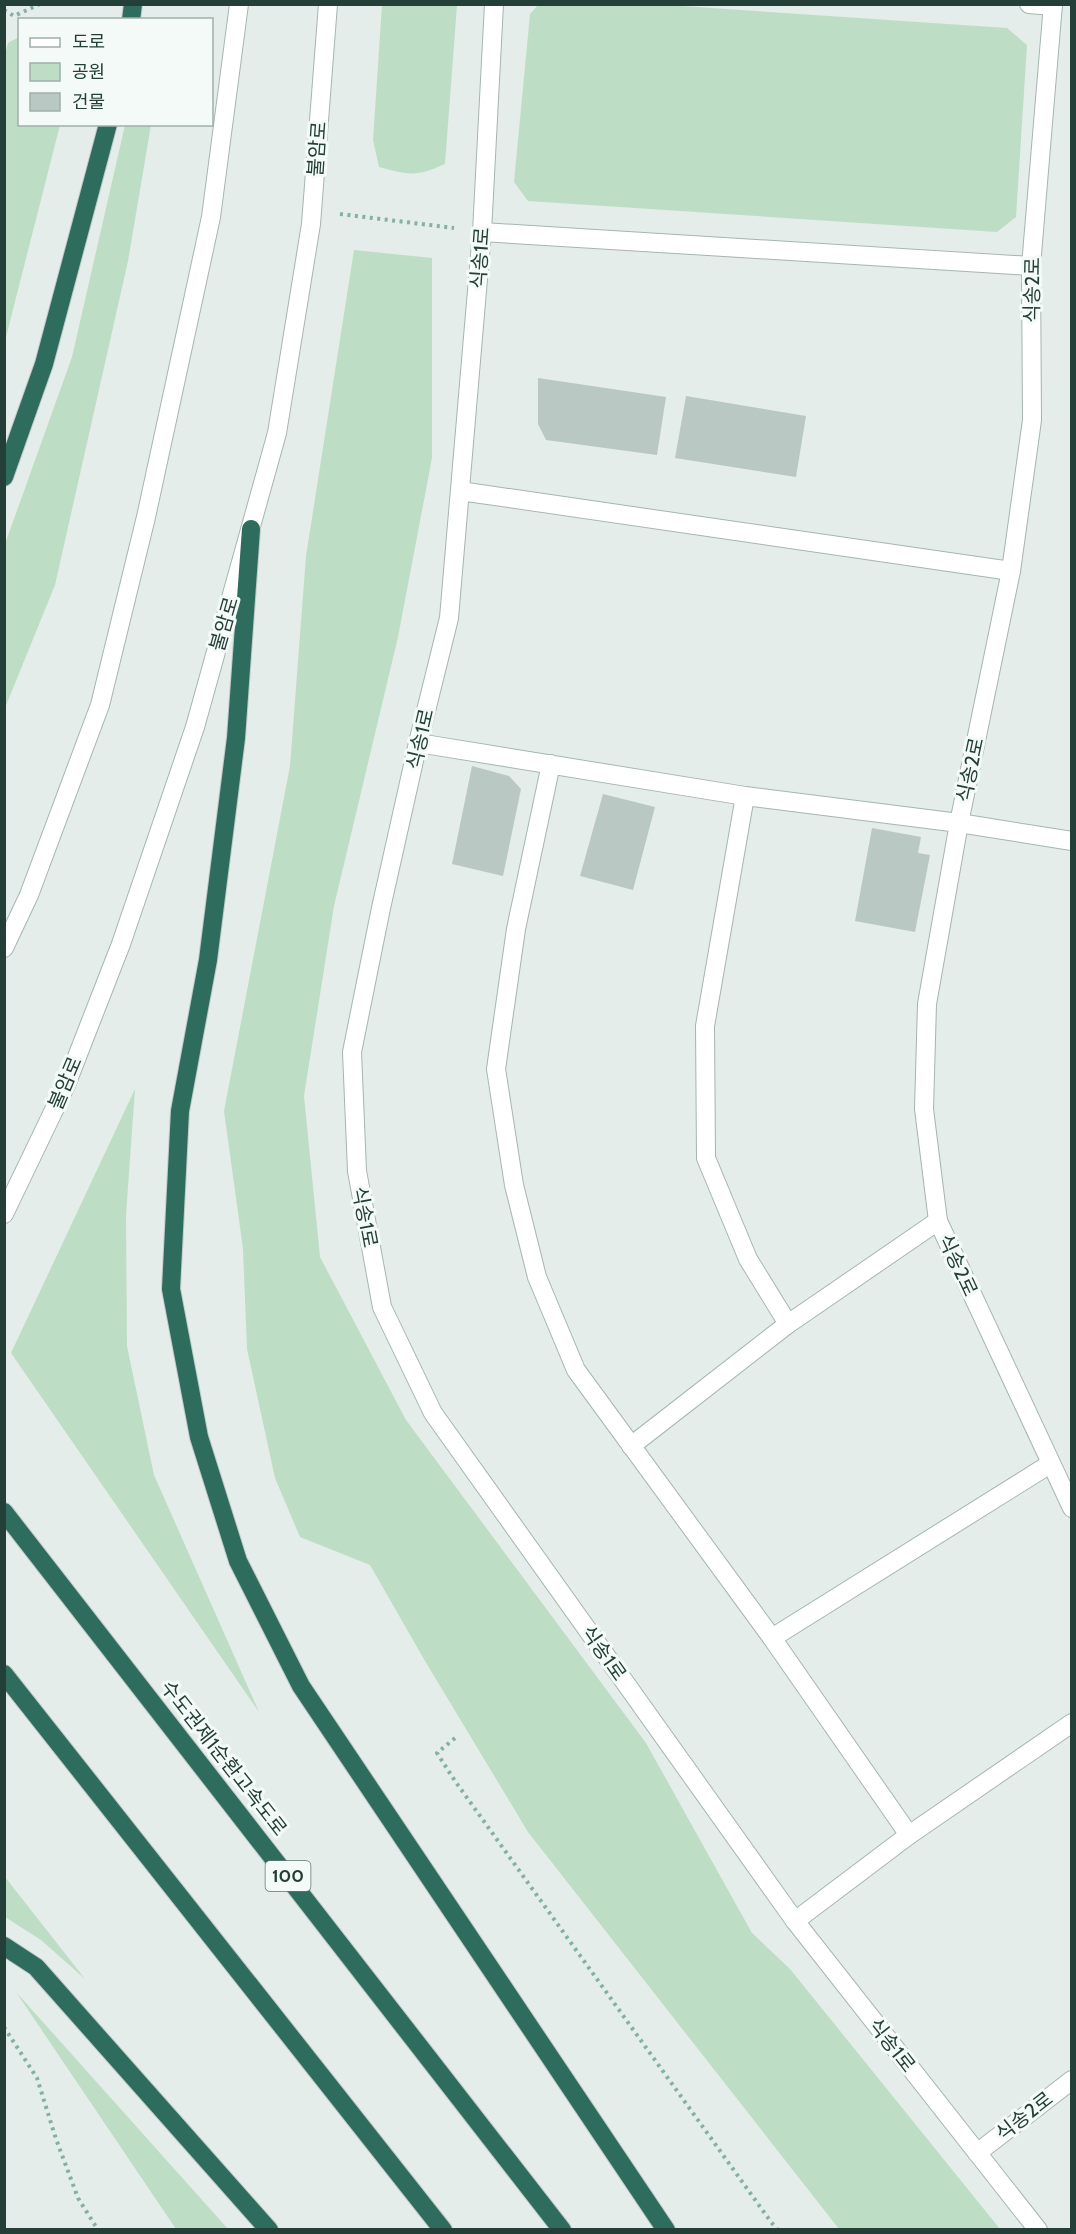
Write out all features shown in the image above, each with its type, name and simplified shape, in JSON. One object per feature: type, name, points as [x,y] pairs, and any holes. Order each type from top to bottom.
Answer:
[{"type":"highway","points":[[4,477],[44,364],[107,126]]},
{"type":"highway","points":[[252,529],[236,738],[208,960],[180,1111],[171,1289],[198,1437],[238,1561],[301,1686],[666,2229]]},
{"type":"highway","name":"수도권제1순환고속도로","points":[[9,1518],[562,2229]]},
{"type":"highway","points":[[4,1674],[443,2229]]},
{"type":"highway","points":[[4,1946],[36,1966],[269,2229]]},
{"type":"street","points":[[4,948],[29,895],[100,705],[146,517],[211,217],[239,4]]},
{"type":"street","name":"불암로","points":[[4,1214],[66,1085],[122,944],[195,727],[252,529],[277,433],[312,211],[328,4]]},
{"type":"street","name":"식송1로","points":[[494,4],[482,232],[449,618],[381,908],[352,1052],[357,1171],[382,1307],[433,1413],[795,1921],[1038,2229]]},
{"type":"street","points":[[1029,4],[1053,5]]},
{"type":"street","name":"식송2로","points":[[1053,5],[1031,267],[1032,420],[1011,571],[959,823],[927,1004],[924,1109],[938,1221],[1071,1508]]},
{"type":"street","points":[[482,232],[1031,267]]},
{"type":"street","points":[[460,491],[1011,571]]},
{"type":"street","points":[[418,743],[745,796],[959,823],[1071,841]]},
{"type":"street","points":[[551,764],[516,929],[496,1069],[514,1185],[537,1277],[576,1370],[772,1638],[909,1835]]},
{"type":"street","points":[[745,796],[705,1026],[706,1158],[748,1259],[788,1324]]},
{"type":"street","points":[[631,1446],[788,1324],[938,1221]]},
{"type":"street","points":[[772,1638],[1050,1464]]},
{"type":"street","points":[[795,1921],[909,1835],[1071,1723]]},
{"type":"street","name":"식송2로","points":[[977,2153],[1071,2080]]},
{"type":"path","points":[[4,10],[14,16],[40,4]]},
{"type":"path","points":[[312,211],[482,232]]},
{"type":"path","points":[[455,1738],[437,1753],[455,1781],[778,2229]]},
{"type":"path","points":[[4,2027],[37,2078],[78,2198],[98,2229]]},
{"type":"green space","points":[[382,5],[457,5],[445,164],[420,173],[406,173],[379,167],[373,140]]},
{"type":"green space","points":[[538,5],[667,5],[1007,28],[1027,45],[1016,217],[997,232],[528,201],[514,182],[530,14]]},
{"type":"green space","points":[[18,38],[18,126],[60,126],[5,341],[4,58],[8,43]]},
{"type":"green space","points":[[125,126],[151,126],[128,261],[55,585],[5,708],[5,544],[72,357]]},
{"type":"green space","points":[[354,250],[432,258],[432,458],[398,637],[334,906],[304,1096],[320,1257],[406,1420],[646,1743],[752,1933],[790,1969],[1000,2229],[839,2229],[528,1832],[370,1565],[300,1537],[275,1478],[247,1349],[243,1249],[224,1111],[290,766],[306,556]]},
{"type":"green space","points":[[135,1089],[126,1215],[127,1346],[154,1475],[259,1712],[11,1353]]},
{"type":"green space","points":[[4,1877],[85,1979],[41,1940],[5,1917]]},
{"type":"green space","points":[[16,1992],[228,2229],[176,2229]]},
{"type":"building","points":[[538,378],[666,397],[657,455],[546,440],[538,424]]},
{"type":"building","points":[[686,396],[806,416],[796,477],[675,458]]},
{"type":"building","points":[[472,766],[509,776],[521,789],[503,876],[452,864]]},
{"type":"building","points":[[603,794],[655,807],[633,890],[580,876]]},
{"type":"building","points":[[872,828],[921,837],[918,853],[930,855],[915,932],[855,921]]}]
